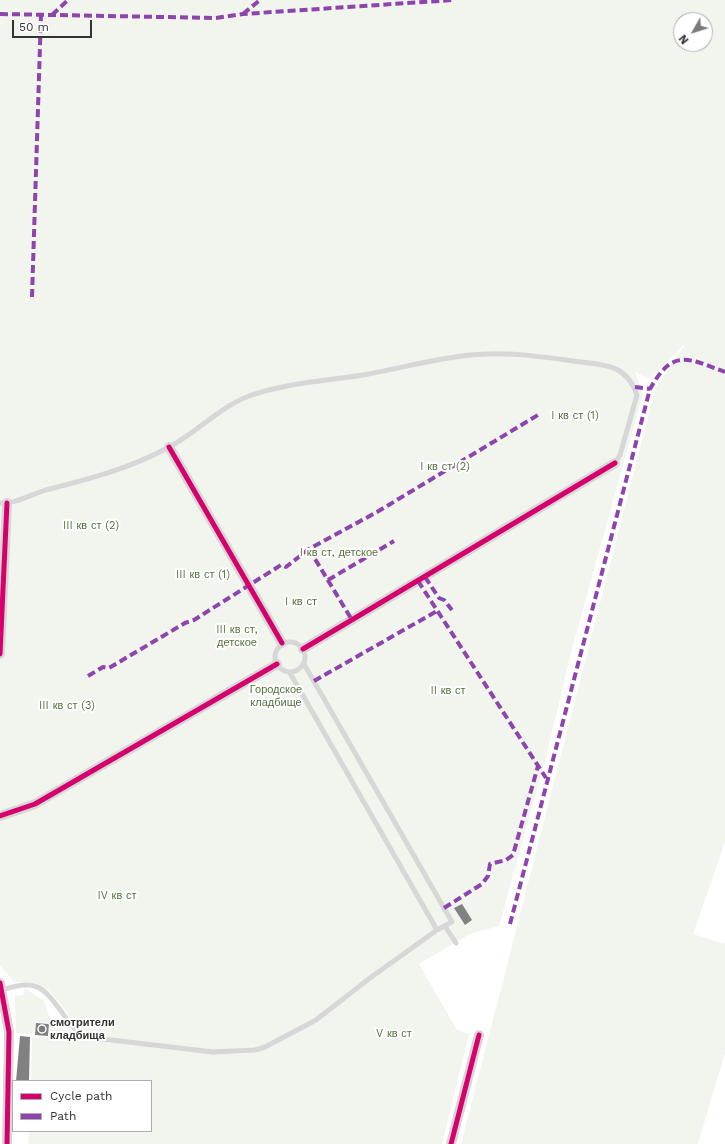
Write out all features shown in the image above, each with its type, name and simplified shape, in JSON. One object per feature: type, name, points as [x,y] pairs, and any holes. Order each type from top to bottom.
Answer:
[{"type":"street","points":[[169,447],[282,643]]},
{"type":"street","points":[[303,649],[615,463]]},
{"type":"street","points":[[0,654],[4,503]]},
{"type":"street","points":[[0,816],[35,804],[278,664]]},
{"type":"street","points":[[1,986],[4,1022],[7,1144]]},
{"type":"street","points":[[451,1144],[479,1035]]},
{"type":"lane","points":[[4,503],[111,473],[169,447],[233,403],[262,392],[302,384],[364,375],[414,363],[487,354],[537,356],[615,367],[628,378],[637,394],[620,455],[615,463]]},
{"type":"lane","points":[[288,641],[296,643],[303,649],[306,657],[304,664],[298,670],[290,673],[283,671],[275,659],[276,651],[282,643],[288,641]]},
{"type":"lane","points":[[1,986],[37,985],[48,993],[70,1025],[82,1033],[94,1038],[214,1052],[255,1050],[265,1047],[316,1020],[370,978],[437,930],[452,922],[304,664]]},
{"type":"lane","points":[[290,673],[437,930]]},
{"type":"lane","points":[[445,926],[456,943]]},
{"type":"green space","points":[[0,0],[725,0],[725,842],[693,934],[725,944],[725,1053],[698,1144],[461,1144],[655,389],[686,343],[649,379],[635,372],[643,394],[573,645],[546,757],[499,926],[470,934],[419,964],[457,1030],[469,1034],[442,1144],[28,1144],[29,1132],[152,1132],[152,1080],[31,1080],[32,1037],[49,1037],[50,1023],[36,1022],[34,1034],[16,1033],[15,996],[23,995],[25,988],[44,1001],[50,1019],[62,1028],[94,1040],[75,1025],[61,1004],[48,990],[36,983],[14,982],[0,965]]},
{"type":"building","points":[[462,904],[472,920],[465,925],[454,908]]},
{"type":"building","name":"смотрители кладбища","points":[[36,1023],[49,1024],[48,1036],[35,1035]]},
{"type":"building","points":[[20,1036],[30,1037],[29,1080],[16,1080]]},
{"type":"marked path","points":[[52,15],[68,0]]},
{"type":"marked path","points":[[243,14],[260,0]]},
{"type":"marked path","points":[[0,14],[216,18],[243,14],[453,0]]},
{"type":"marked path","points":[[32,297],[41,14]]},
{"type":"marked path","points":[[510,924],[650,389],[666,367],[674,362],[682,360],[691,360],[725,372]]},
{"type":"marked path","points":[[635,387],[650,389]]},
{"type":"marked path","points":[[88,676],[103,667],[109,668],[185,623],[194,620],[281,565],[286,567],[309,549],[377,512],[538,415]]},
{"type":"marked path","points":[[328,580],[394,541]]},
{"type":"marked path","points":[[309,549],[352,620]]},
{"type":"marked path","points":[[425,577],[439,598],[444,600],[452,610]]},
{"type":"marked path","points":[[418,581],[546,778]]},
{"type":"marked path","points":[[314,681],[437,611]]},
{"type":"marked path","points":[[444,908],[482,884],[488,876],[490,864],[506,860],[513,855],[538,766]]},
{"type":"cycle path","points":[[169,447],[282,643]]},
{"type":"cycle path","points":[[303,649],[615,463]]},
{"type":"cycle path","points":[[0,654],[7,503]]},
{"type":"cycle path","points":[[0,816],[35,804],[277,664]]},
{"type":"cycle path","points":[[0,983],[9,1032],[7,1144]]},
{"type":"cycle path","points":[[451,1144],[479,1035]]},
{"type":"place","name":"смотрители кладбища","points":[[42,1029]]},
{"type":"park label","name":"I кв ст (1)","points":[[575,416]]},
{"type":"park label","name":"I кв ст (2)","points":[[445,467]]},
{"type":"park label","name":"III кв ст (2)","points":[[91,526]]},
{"type":"park label","name":"I кв ст, детское","points":[[339,553]]},
{"type":"park label","name":"III кв ст (1)","points":[[203,575]]},
{"type":"park label","name":"I кв ст","points":[[301,602]]},
{"type":"park label","name":"III кв ст, детское","points":[[237,636]]},
{"type":"park label","name":"II кв ст","points":[[448,691]]},
{"type":"park label","name":"Городское кладбище","points":[[276,696]]},
{"type":"park label","name":"III кв ст (3)","points":[[67,706]]},
{"type":"park label","name":"IV кв ст","points":[[117,896]]},
{"type":"park label","name":"V кв ст","points":[[394,1034]]}]
